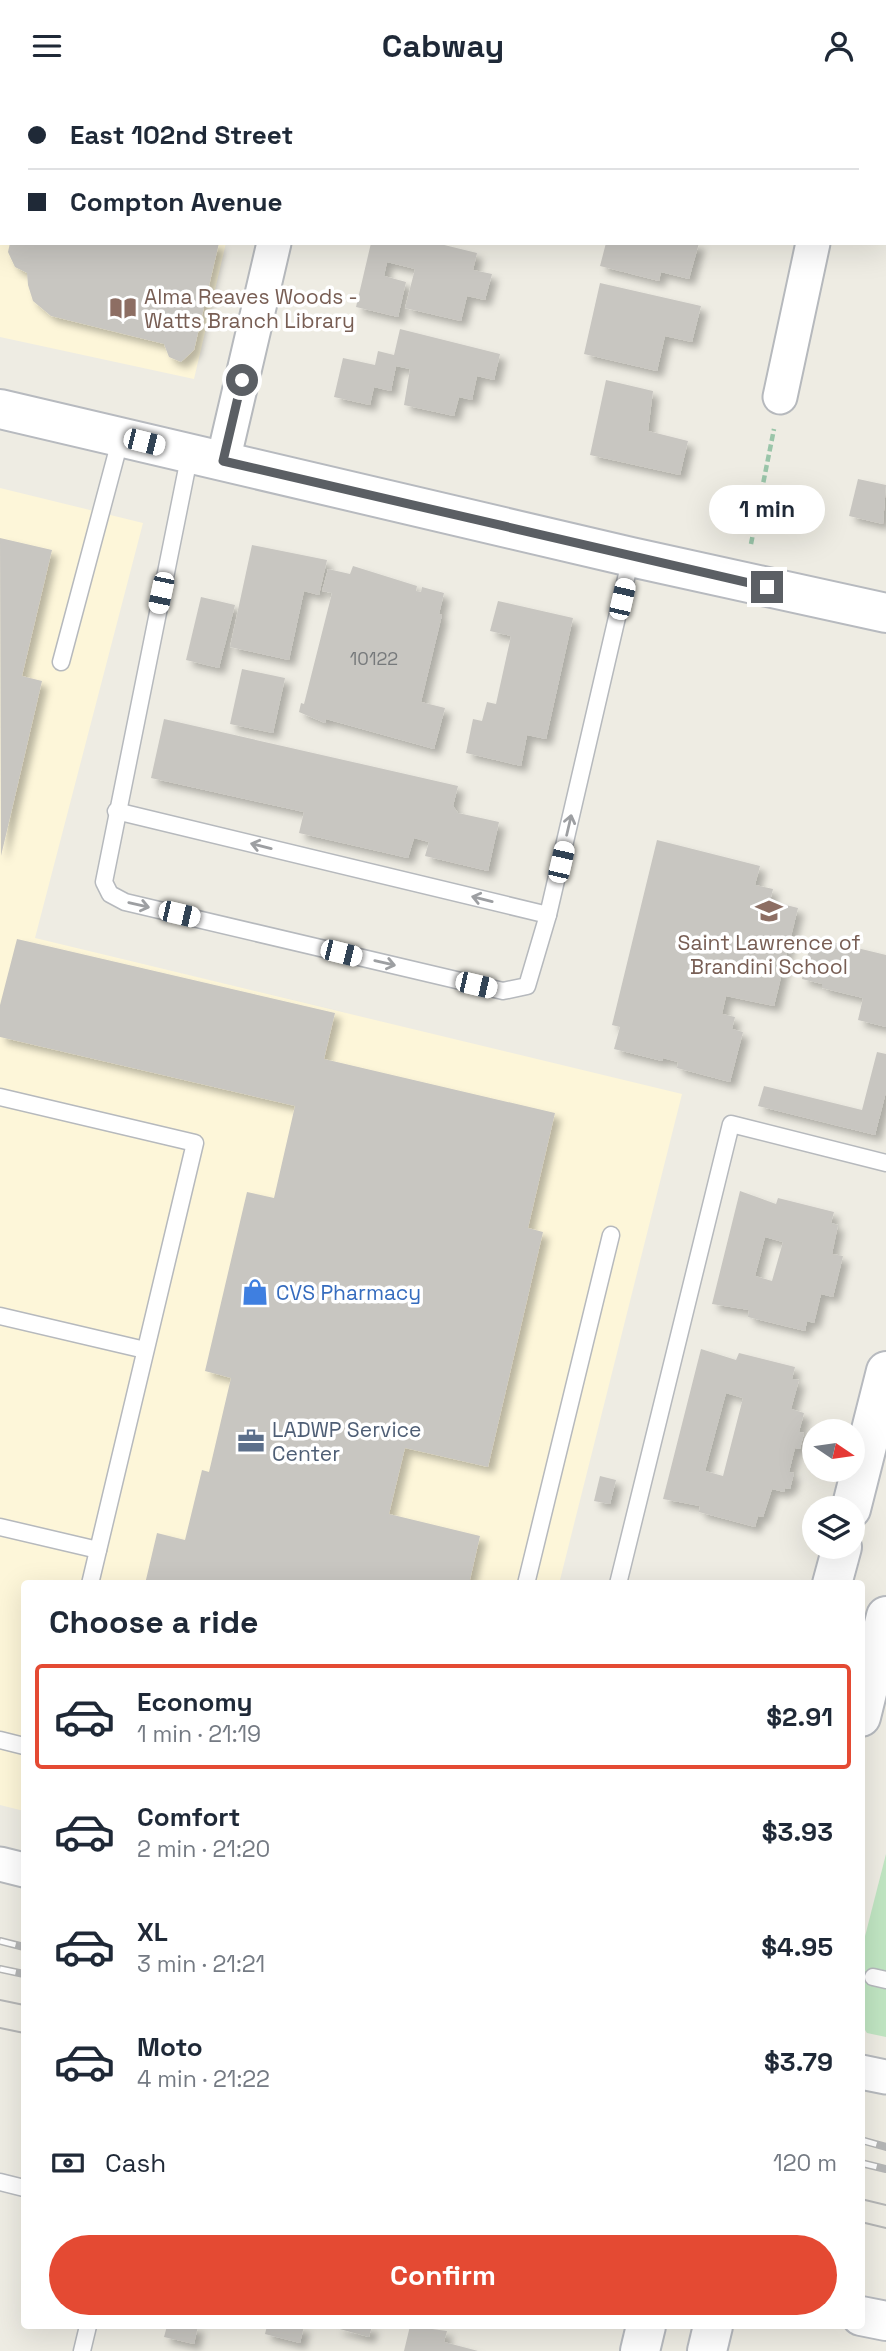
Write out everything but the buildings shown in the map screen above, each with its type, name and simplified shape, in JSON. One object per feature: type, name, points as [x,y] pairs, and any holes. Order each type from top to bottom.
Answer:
[{"type":"main road","points":[[0,409],[631,557],[886,613]]},
{"type":"main road","points":[[854,1496],[886,1371]]},
{"type":"main road","points":[[833,1580],[839,1559]]},
{"type":"main road","points":[[865,1705],[881,1657],[886,1616]]},
{"type":"main road","points":[[865,2317],[886,2321]]},
{"type":"main road","points":[[640,2351],[645,2329]]},
{"type":"main road","points":[[707,2351],[712,2329]]},
{"type":"street","points":[[206,457],[273,245]]},
{"type":"street","points":[[780,397],[813,245]]},
{"type":"street","points":[[0,1864],[21,1868]]},
{"type":"street","points":[[865,2073],[886,2077]]},
{"type":"lane","points":[[61,662],[121,437]]},
{"type":"lane","points":[[206,457],[116,811],[104,881],[110,894],[124,902],[503,991],[527,986],[548,915],[631,557]]},
{"type":"lane","points":[[116,811],[548,915]]},
{"type":"lane","points":[[0,1097],[195,1143],[91,1580]]},
{"type":"lane","points":[[619,1580],[731,1124],[886,1163]]},
{"type":"lane","points":[[527,1580],[611,1235]]},
{"type":"lane","points":[[0,1316],[145,1350]]},
{"type":"lane","points":[[0,1527],[98,1550]]},
{"type":"lane","points":[[0,1740],[21,1745]]},
{"type":"lane","points":[[0,2182],[21,2187]]},
{"type":"lane","points":[[82,2351],[87,2329]]},
{"type":"path","points":[[743,582],[780,397]]},
{"type":"shaded area","name":"Alma Reaves Woods - Watts Branch Library","points":[[0,245],[226,245],[194,379],[0,337]]},
{"type":"shaded area","points":[[0,488],[143,523],[35,938],[682,1094],[560,1580],[21,1580],[21,1810],[0,1805]]},
{"type":"green space","points":[[886,1854],[886,2037],[867,2033],[865,2030],[865,1936]]},
{"type":"tram line","points":[[0,2000],[21,2004]]},
{"type":"tram line","points":[[0,2028],[21,2032]]},
{"type":"tram line","points":[[865,2200],[886,2205]]},
{"type":"tram line","points":[[865,2223],[886,2228]]},
{"type":"railway","points":[[0,1941],[21,1946]]},
{"type":"railway","points":[[0,1969],[21,1973]]},
{"type":"railway","points":[[865,2141],[886,2147]]},
{"type":"railway","points":[[865,2164],[886,2169]]},
{"type":"place","name":"Alma Reaves Woods - Watts Branch Library","points":[[123,308]]},
{"type":"place","name":"Saint Lawrence of Brandini School","points":[[769,911]]},
{"type":"place","name":"CVS Pharmacy","points":[[255,1292]]},
{"type":"place","name":"LADWP Service Center","points":[[251,1441]]},
{"type":"route","points":[[242,380],[223,461],[767,587]]}]
